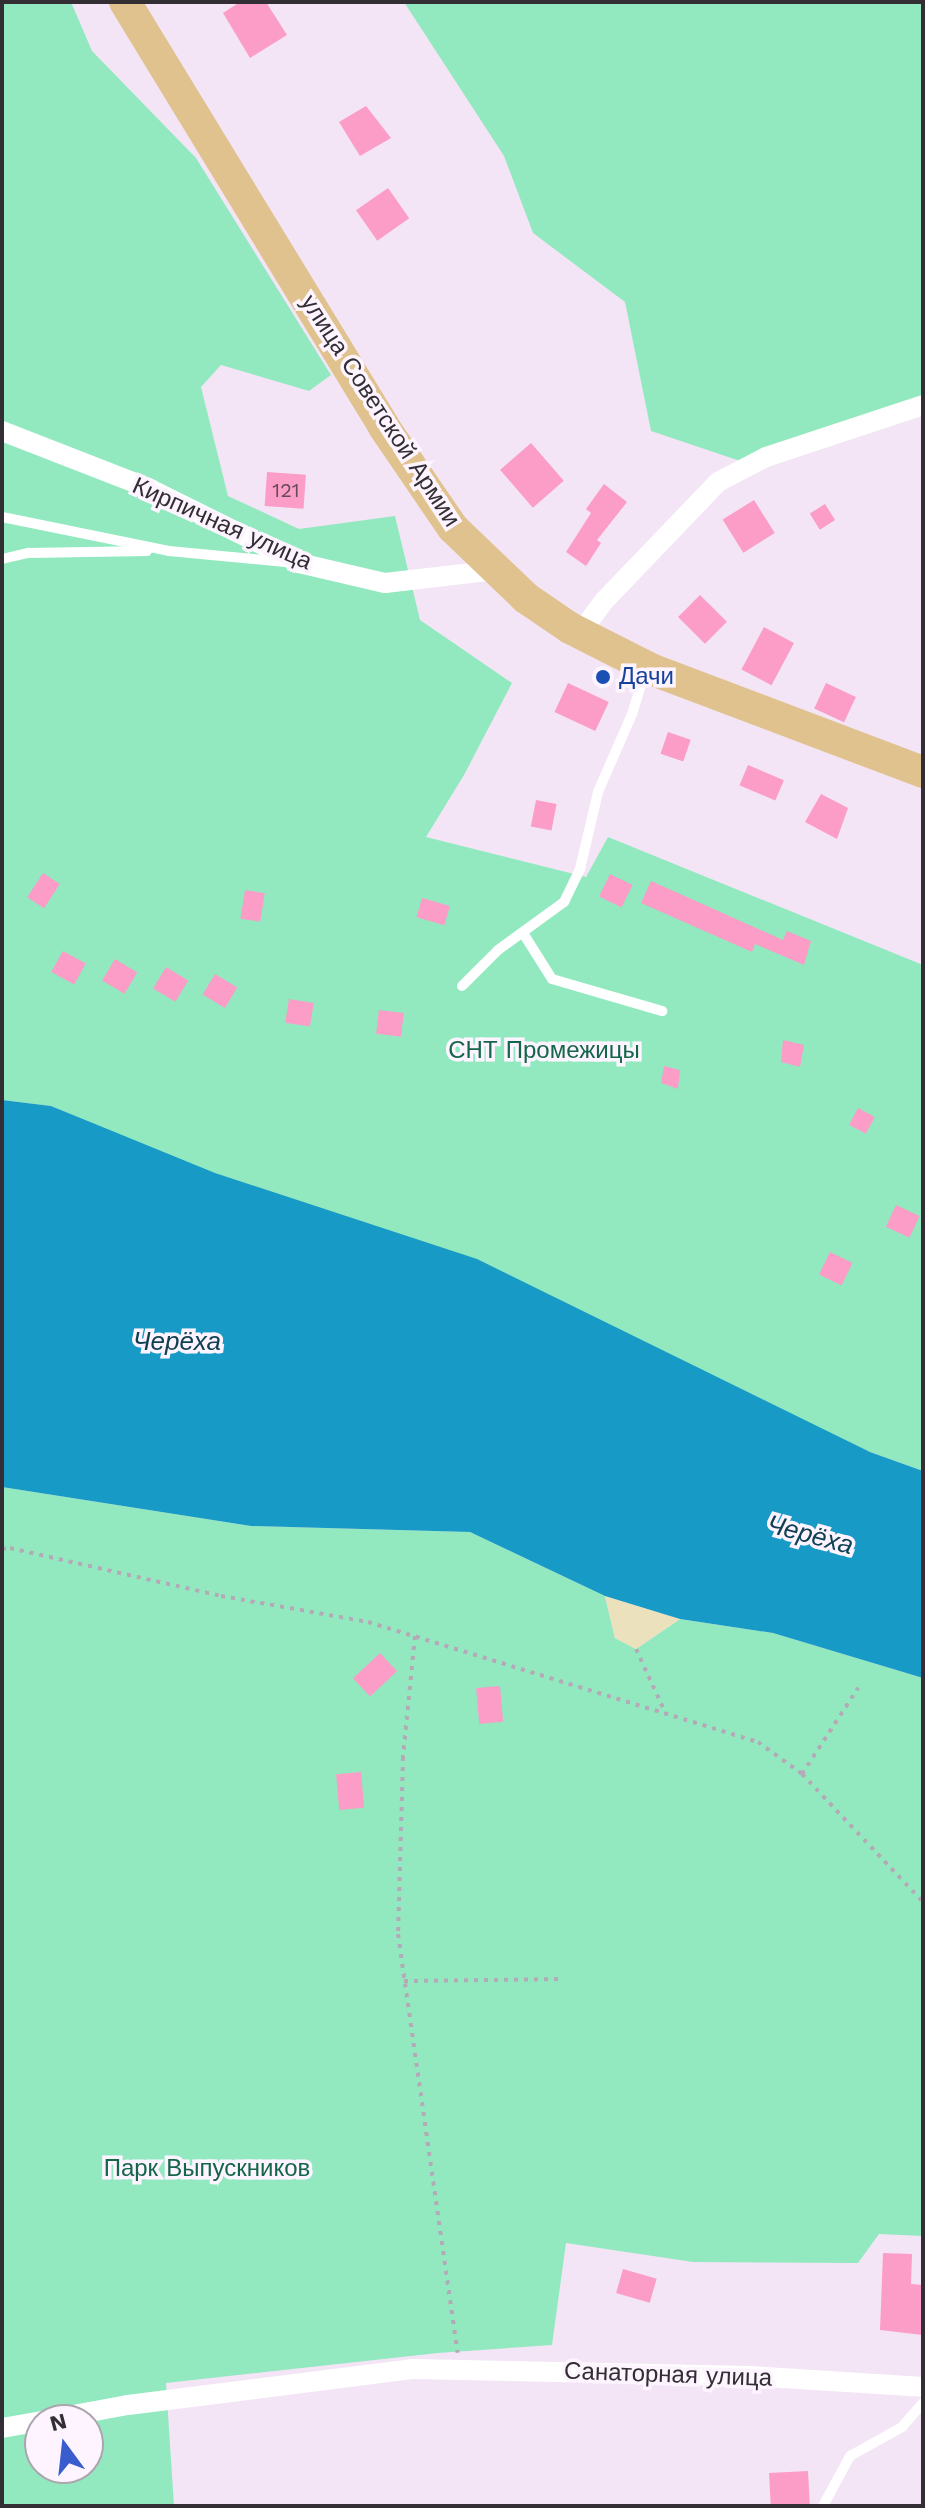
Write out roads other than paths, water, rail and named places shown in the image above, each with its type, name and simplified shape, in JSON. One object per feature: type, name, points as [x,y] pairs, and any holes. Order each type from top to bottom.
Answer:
[{"type":"main road","name":"улица Советской Армии","points":[[125,2],[384,427],[453,528],[526,598],[580,633],[646,667],[923,772]]},
{"type":"street","points":[[580,633],[604,601],[718,482],[766,457],[923,405]]},
{"type":"street","name":"Кирпичная улица","points":[[2,431],[148,488],[299,563],[385,583],[498,570]]},
{"type":"street","name":"Санаторная улица","points":[[104,2409],[412,2369],[750,2376],[923,2387]]},
{"type":"street","name":"Санаторная улица","points":[[2,2428],[24,2424]]},
{"type":"lane","points":[[2,517],[169,551]]},
{"type":"lane","points":[[2,559],[29,553],[169,551],[299,563]]},
{"type":"lane","points":[[462,986],[498,950],[564,902],[580,869],[598,792],[632,714],[646,667]]},
{"type":"lane","points":[[523,933],[552,979],[662,1011]]},
{"type":"lane","points":[[823,2506],[850,2456],[902,2427],[923,2403]]},
{"type":"water","name":"Черёха","points":[[2,1100],[51,1106],[215,1173],[477,1259],[870,1452],[923,1471],[923,1678],[773,1633],[680,1619],[605,1596],[470,1532],[251,1526],[2,1487]]},
{"type":"place","name":"Дачи","points":[[603,677]]},
{"type":"park label","name":"СНТ Промежицы","points":[[544,1051]]},
{"type":"park label","name":"Парк Выпускников","points":[[207,2169]]}]
